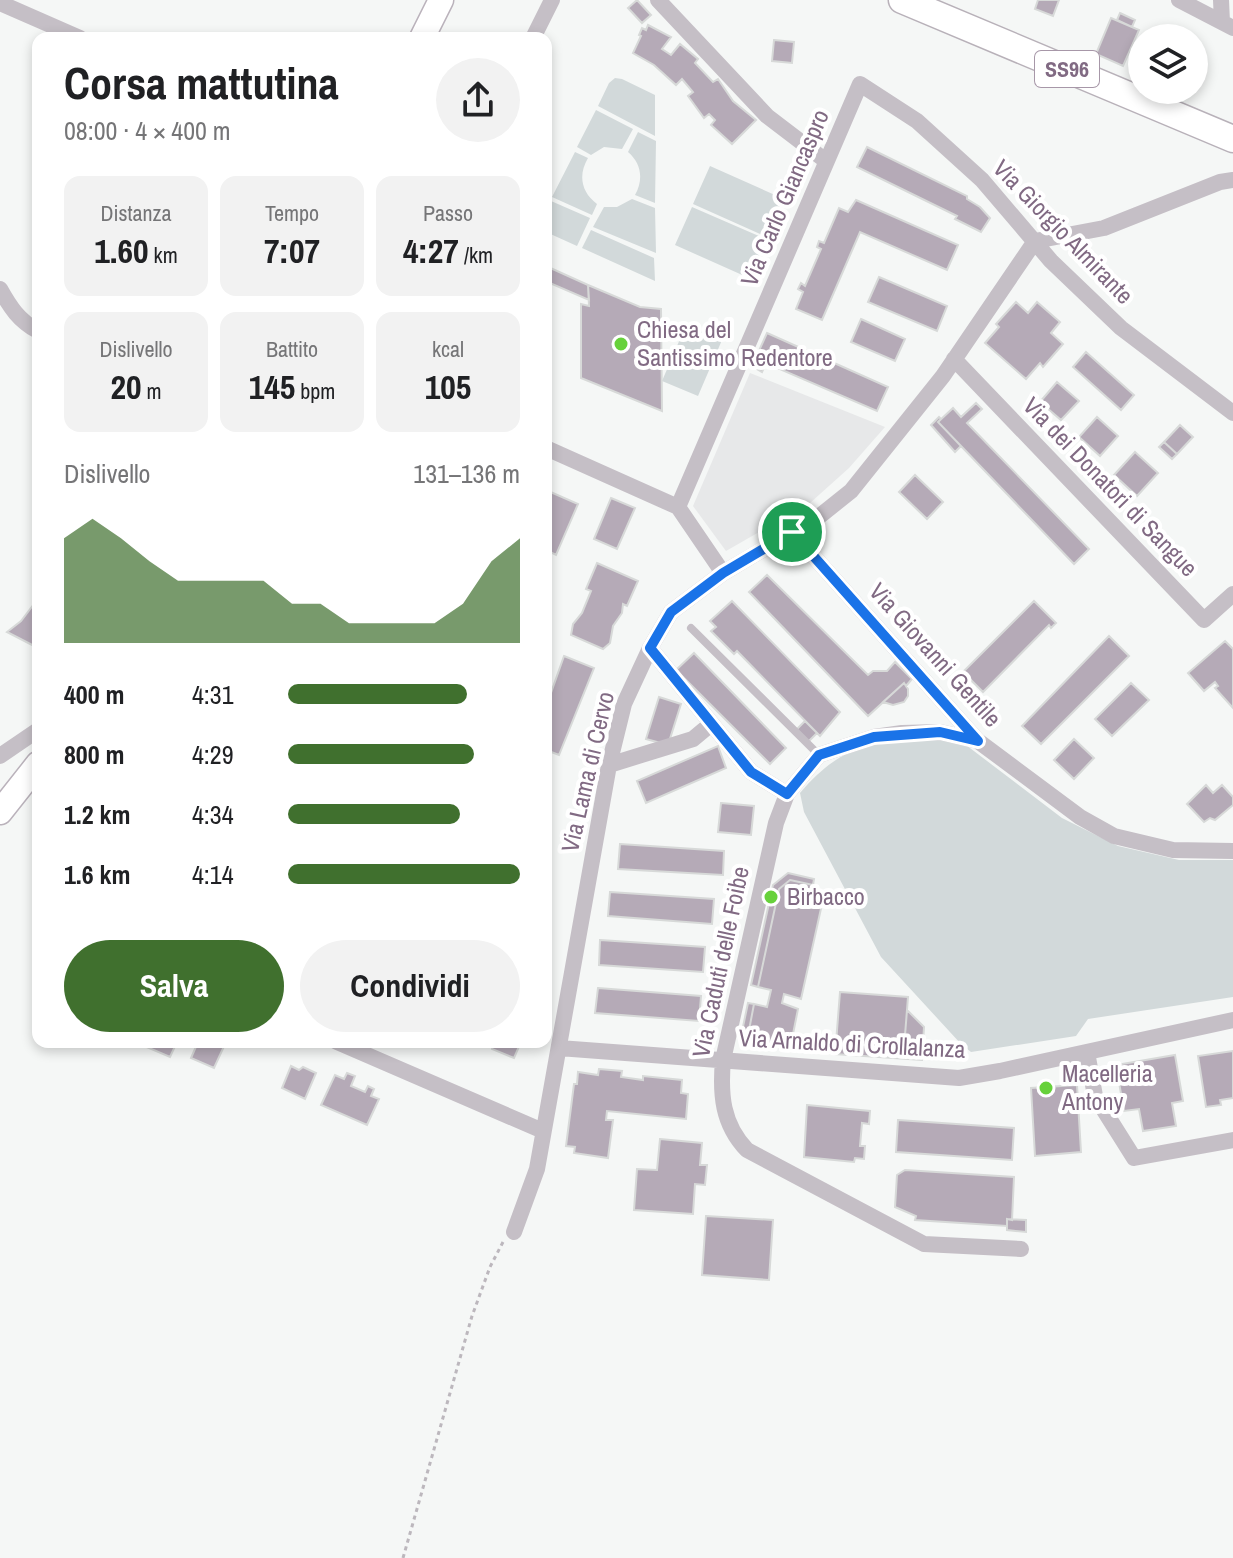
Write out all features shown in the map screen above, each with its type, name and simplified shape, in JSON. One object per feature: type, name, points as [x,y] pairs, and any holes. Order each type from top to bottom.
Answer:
[{"type":"main road","name":"SS96","points":[[902,0],[1233,139]]},
{"type":"street","points":[[425,32],[441,0]]},
{"type":"street","points":[[536,32],[552,0]]},
{"type":"street","points":[[658,0],[767,116],[826,161]]},
{"type":"street","points":[[1179,0],[1228,25]]},
{"type":"street","points":[[1221,0],[1228,25]]},
{"type":"street","points":[[0,3],[66,32]]},
{"type":"street","name":"Via Carlo Giancaspro","points":[[678,507],[860,84]]},
{"type":"street","name":"Via Giorgio Almirante","points":[[860,84],[917,121],[982,180],[1051,261],[1121,328],[1233,413]]},
{"type":"street","points":[[1035,241],[1104,228],[1220,182],[1233,180]]},
{"type":"street","name":"Via Lama di Cervo","points":[[514,1232],[537,1169],[609,765],[624,704],[650,648],[671,612],[723,573],[821,515],[851,491],[954,359],[1035,241]]},
{"type":"street","points":[[0,289],[12,310],[32,328]]},
{"type":"street","name":"Via dei Donatori di Sangue","points":[[954,359],[1204,620],[1233,594]]},
{"type":"street","points":[[552,451],[678,507],[723,573]]},
{"type":"street","name":"Via Giovanni Gentile","points":[[792,532],[978,741],[1080,817],[1114,836],[1173,850],[1233,851]]},
{"type":"street","points":[[650,648],[751,772],[787,794]]},
{"type":"street","points":[[609,765],[693,739],[711,724]]},
{"type":"street","points":[[819,755],[874,737],[902,733],[940,732],[978,741]]},
{"type":"street","points":[[0,756],[32,734]]},
{"type":"street","name":"Via Caduti delle Foibe","points":[[819,755],[787,794],[776,823],[723,1060],[721,1084],[724,1113],[737,1139],[747,1150],[924,1244],[1021,1249]]},
{"type":"street","points":[[0,812],[32,772]]},
{"type":"street","name":"Via Arnaldo di Crollalanza","points":[[559,1048],[959,1078],[1233,1020]]},
{"type":"street","points":[[351,1048],[543,1131]]},
{"type":"street","points":[[1087,1052],[1095,1096],[1134,1158],[1233,1140]]},
{"type":"lane","points":[[691,628],[819,755]]},
{"type":"path","points":[[403,1558],[472,1316],[499,1247],[514,1232]]},
{"type":"shaded area","points":[[615,78],[655,95],[655,136],[598,106],[609,83]]},
{"type":"shaded area","points":[[596,110],[633,129],[622,149],[604,147],[591,155],[577,147]]},
{"type":"shaded area","points":[[638,132],[656,141],[655,203],[635,195],[640,172],[628,152]]},
{"type":"shaded area","points":[[575,152],[588,158],[582,177],[584,189],[597,204],[592,215],[552,197]]},
{"type":"shaded area","points":[[710,166],[784,199],[767,237],[693,204]]},
{"type":"shaded area","points":[[632,199],[655,208],[656,253],[593,227],[604,207],[617,207]]},
{"type":"shaded area","points":[[552,201],[590,218],[577,246],[552,235]]},
{"type":"shaded area","points":[[692,207],[766,239],[749,278],[675,245]]},
{"type":"shaded area","points":[[591,230],[654,258],[655,281],[582,248]]},
{"type":"shaded area","points":[[686,325],[722,340],[698,396],[662,381]]},
{"type":"shaded area","points":[[750,373],[885,427],[849,468],[810,503],[726,551],[693,506]]},
{"type":"shaded area","points":[[927,736],[966,745],[1062,818],[1118,846],[1179,860],[1233,860],[1233,997],[1088,1019],[1076,1036],[971,1052],[961,1044],[881,957],[804,812],[800,793],[843,756],[872,745]]},
{"type":"building","points":[[637,0],[651,15],[642,23],[628,8]]},
{"type":"building","points":[[1038,0],[1059,0],[1053,16],[1035,9]]},
{"type":"building","points":[[1120,13],[1135,20],[1128,25],[1117,20]]},
{"type":"building","points":[[1111,18],[1128,25],[1128,55],[1123,66],[1096,54]]},
{"type":"building","points":[[648,25],[671,37],[662,49],[671,55],[680,44],[698,59],[695,63],[713,82],[718,79],[733,101],[756,120],[732,144],[711,125],[715,120],[709,114],[704,118],[688,96],[693,92],[682,79],[676,85],[654,65],[633,53],[642,28],[646,30]]},
{"type":"building","points":[[774,40],[794,42],[792,63],[772,61]]},
{"type":"building","points":[[867,147],[967,196],[990,218],[981,232],[955,219],[957,216],[857,167]]},
{"type":"building","points":[[856,200],[958,245],[947,270],[860,232],[822,320],[796,309],[803,292],[798,289],[801,283],[805,286],[821,249],[817,247],[819,241],[824,243],[839,208],[848,212]]},
{"type":"building","points":[[552,269],[588,285],[589,300],[552,284]]},
{"type":"building","points":[[879,277],[947,306],[937,331],[868,302]]},
{"type":"building","name":"Chiesa del Santissimo Redentore","points":[[588,285],[640,307],[661,309],[662,411],[581,378],[581,304],[589,306]]},
{"type":"building","points":[[1016,302],[1028,313],[1037,302],[1060,322],[1051,333],[1063,344],[1043,367],[1040,363],[1026,379],[985,343],[999,327],[996,324]]},
{"type":"building","points":[[861,319],[905,339],[895,361],[851,342]]},
{"type":"building","points":[[767,333],[888,387],[877,411],[766,363],[762,372],[752,366]]},
{"type":"building","points":[[1086,352],[1134,395],[1121,410],[1073,367]]},
{"type":"building","points":[[1057,382],[1079,401],[1061,420],[1040,402]]},
{"type":"building","points":[[976,403],[982,409],[967,423],[1089,549],[1074,564],[938,422],[953,408],[961,417]]},
{"type":"building","points":[[939,417],[938,422],[961,446],[955,452],[931,425]]},
{"type":"building","points":[[1097,417],[1118,436],[1100,456],[1079,437]]},
{"type":"building","points":[[1180,425],[1193,437],[1177,454],[1164,442]]},
{"type":"building","points":[[1164,442],[1177,454],[1172,459],[1159,447]]},
{"type":"building","points":[[1135,452],[1158,473],[1137,496],[1114,475]]},
{"type":"building","points":[[915,475],[943,502],[927,519],[899,492]]},
{"type":"building","points":[[552,493],[578,504],[556,555],[552,553]]},
{"type":"building","points":[[611,498],[635,508],[617,549],[594,539]]},
{"type":"building","points":[[597,563],[638,581],[627,606],[623,604],[622,613],[613,626],[610,643],[603,649],[571,635],[573,624],[582,613],[591,591],[586,589]]},
{"type":"building","points":[[767,575],[868,675],[873,671],[887,671],[895,662],[912,679],[868,716],[749,592]]},
{"type":"building","points":[[732,601],[840,712],[820,736],[737,651],[734,654],[711,631],[716,627],[710,621]]},
{"type":"building","points":[[1034,601],[1056,623],[1051,628],[1049,625],[983,692],[963,672]]},
{"type":"building","points":[[32,607],[32,645],[7,632]]},
{"type":"building","points":[[1109,636],[1129,656],[1041,744],[1022,726]]},
{"type":"building","points":[[1225,641],[1233,649],[1233,708],[1215,688],[1218,686],[1215,682],[1204,691],[1188,673]]},
{"type":"building","points":[[694,653],[786,748],[770,764],[676,670]]},
{"type":"building","points":[[564,656],[594,668],[559,755],[552,752],[552,690]]},
{"type":"building","points":[[904,683],[908,696],[904,702],[893,705],[883,702]]},
{"type":"building","points":[[1131,683],[1149,700],[1112,736],[1095,719]]},
{"type":"building","points":[[659,697],[681,704],[668,745],[646,739]]},
{"type":"building","points":[[805,721],[817,733],[808,742],[796,730]]},
{"type":"building","points":[[1074,739],[1094,758],[1074,779],[1054,760]]},
{"type":"building","points":[[718,746],[726,768],[646,803],[637,781]]},
{"type":"building","points":[[1206,785],[1213,793],[1222,785],[1233,797],[1233,805],[1215,820],[1210,818],[1204,822],[1187,804]]},
{"type":"building","points":[[721,803],[754,806],[751,835],[718,832]]},
{"type":"building","points":[[620,844],[724,851],[723,875],[618,869]]},
{"type":"building","points":[[788,873],[814,879],[813,885],[790,880],[779,889],[758,987],[751,985],[773,885]]},
{"type":"building","points":[[790,880],[813,883],[822,904],[801,999],[784,994],[782,1003],[798,1009],[790,1049],[746,1046],[754,1004],[767,1007],[771,990],[758,987],[779,889]]},
{"type":"building","points":[[610,892],[714,899],[712,924],[608,916]]},
{"type":"building","points":[[600,940],[705,947],[703,972],[599,965]]},
{"type":"building","points":[[598,988],[701,996],[699,1021],[595,1013]]},
{"type":"building","points":[[840,992],[908,997],[904,1048],[836,1043]]},
{"type":"building","points":[[748,1003],[754,1004],[746,1046],[740,1041]]},
{"type":"building","points":[[907,1010],[924,1027],[922,1060],[835,1054],[836,1043],[904,1048]]},
{"type":"building","points":[[149,1048],[174,1048],[170,1057]]},
{"type":"building","points":[[195,1048],[223,1048],[214,1068],[191,1058]]},
{"type":"building","points":[[492,1048],[518,1048],[514,1058]]},
{"type":"building","points":[[1233,1051],[1233,1098],[1220,1100],[1221,1105],[1206,1107],[1198,1056]]},
{"type":"building","points":[[1175,1055],[1183,1101],[1172,1103],[1176,1126],[1143,1131],[1139,1109],[1124,1111],[1116,1065]]},
{"type":"building","points":[[291,1066],[316,1073],[305,1099],[282,1088]]},
{"type":"building","points":[[599,1069],[622,1071],[621,1077],[643,1080],[643,1076],[682,1080],[681,1093],[688,1094],[686,1119],[607,1111],[606,1120],[613,1120],[608,1158],[574,1153],[575,1147],[566,1146],[574,1084],[577,1084],[578,1072],[598,1075]]},
{"type":"building","points":[[347,1073],[355,1076],[351,1086],[365,1092],[368,1086],[374,1089],[371,1096],[379,1099],[367,1125],[321,1105],[335,1075],[344,1079]]},
{"type":"building","points":[[1077,1085],[1081,1152],[1035,1156],[1031,1088]]},
{"type":"building","points":[[807,1105],[870,1111],[869,1124],[862,1123],[860,1146],[865,1146],[864,1159],[855,1158],[854,1162],[804,1157]]},
{"type":"building","points":[[898,1120],[1014,1128],[1012,1160],[896,1152]]},
{"type":"building","points":[[660,1139],[702,1143],[700,1165],[707,1165],[705,1185],[695,1184],[693,1214],[634,1210],[637,1169],[657,1170]]},
{"type":"building","points":[[905,1170],[1014,1177],[1012,1220],[1007,1219],[1007,1226],[915,1220],[916,1216],[895,1207],[897,1175]]},
{"type":"building","points":[[706,1216],[773,1220],[769,1280],[702,1275]]},
{"type":"building","points":[[1007,1219],[1026,1220],[1026,1232],[1007,1230]]},
{"type":"place","name":"Chiesa del Santissimo Redentore","points":[[621,344]]},
{"type":"place","name":"Birbacco","points":[[771,897]]},
{"type":"place","name":"Macelleria Antony","points":[[1046,1088]]},
{"type":"route","points":[[792,532],[978,741],[940,732],[874,737],[819,755],[787,794],[751,772],[650,648],[671,612],[723,573],[792,532]]}]
